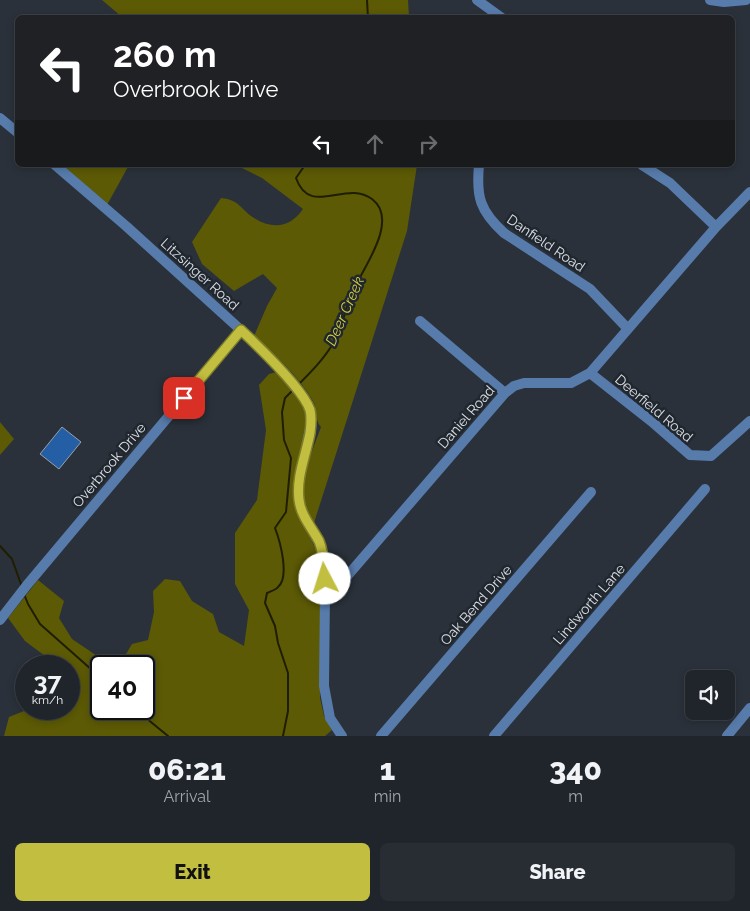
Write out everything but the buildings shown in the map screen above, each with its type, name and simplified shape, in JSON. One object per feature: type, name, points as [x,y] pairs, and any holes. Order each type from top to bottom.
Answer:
[{"type":"street","points":[[477,0],[498,15]]},
{"type":"street","points":[[710,0],[724,2],[746,0]]},
{"type":"street","points":[[0,119],[15,131]]},
{"type":"street","name":"Litzsinger Road","points":[[57,167],[241,330],[280,369],[303,397],[310,410],[312,423],[299,481],[299,502],[305,518],[320,543],[322,552],[326,593],[324,686],[330,718],[342,736]]},
{"type":"street","name":"Danfield Road","points":[[479,167],[477,186],[480,200],[493,223],[504,233],[590,289],[628,329]]},
{"type":"street","points":[[645,167],[670,183],[716,227]]},
{"type":"street","name":"Daniel Road","points":[[326,593],[336,589],[505,393],[514,386],[524,383],[571,383],[590,374],[716,227],[749,197]]},
{"type":"street","points":[[420,322],[505,393]]},
{"type":"street","name":"Overbrook Drive","points":[[0,620],[16,598],[241,330]]},
{"type":"street","name":"Deerfield Road","points":[[590,374],[651,421],[690,455],[711,456],[750,421]]},
{"type":"street","name":"Lindworth Lane","points":[[494,736],[705,489]]},
{"type":"street","name":"Oak Bend Drive","points":[[381,736],[591,492]]},
{"type":"street","points":[[727,736],[750,708]]},
{"type":"shaded area","points":[[102,0],[408,0],[409,15],[120,15]]},
{"type":"shaded area","points":[[64,167],[128,167],[107,205]]},
{"type":"shaded area","points":[[240,167],[417,167],[407,231],[313,526],[305,508],[303,487],[310,456],[321,427],[314,404],[294,374],[254,336],[277,288],[263,274],[234,291],[202,264],[192,242],[221,198],[236,203],[249,215],[261,222],[281,225],[293,220],[303,209],[262,178]]},
{"type":"shaded area","points":[[277,372],[300,401],[306,415],[294,494],[295,506],[316,550],[322,598],[320,698],[324,716],[332,730],[325,736],[4,736],[9,717],[15,715],[15,720],[80,720],[80,655],[44,655],[25,641],[8,618],[38,580],[64,601],[59,618],[72,639],[96,655],[90,655],[90,720],[155,720],[155,655],[126,654],[132,644],[148,640],[154,612],[153,591],[165,579],[180,581],[192,601],[213,614],[219,632],[244,646],[249,610],[235,584],[235,533],[257,500],[266,430],[259,385],[269,374]]},
{"type":"shaded area","points":[[0,422],[14,439],[0,455]]},
{"type":"waterway","name":"Deer Creek","points":[[367,0],[368,15]]},
{"type":"waterway","name":"Deer Creek","points":[[297,386],[322,360],[334,342],[351,295],[376,247],[382,220],[380,208],[372,199],[362,194],[351,193],[319,197],[310,195],[302,190],[296,178],[304,167]]},
{"type":"waterway","name":"Deer Creek","points":[[283,736],[288,711],[288,673],[278,643],[275,626],[265,603],[267,593],[277,588],[282,582],[283,575],[283,559],[275,528],[286,512],[291,458],[284,440],[282,412],[285,398],[292,391]]},
{"type":"waterway","points":[[0,546],[12,559],[22,587]]},
{"type":"waterway","points":[[24,594],[40,624],[90,668]]},
{"type":"waterway","points":[[148,720],[168,736]]},
{"type":"route","points":[[184,398],[241,330],[274,363],[303,397],[310,410],[312,423],[299,481],[299,502],[305,518],[320,543],[325,579]]}]
